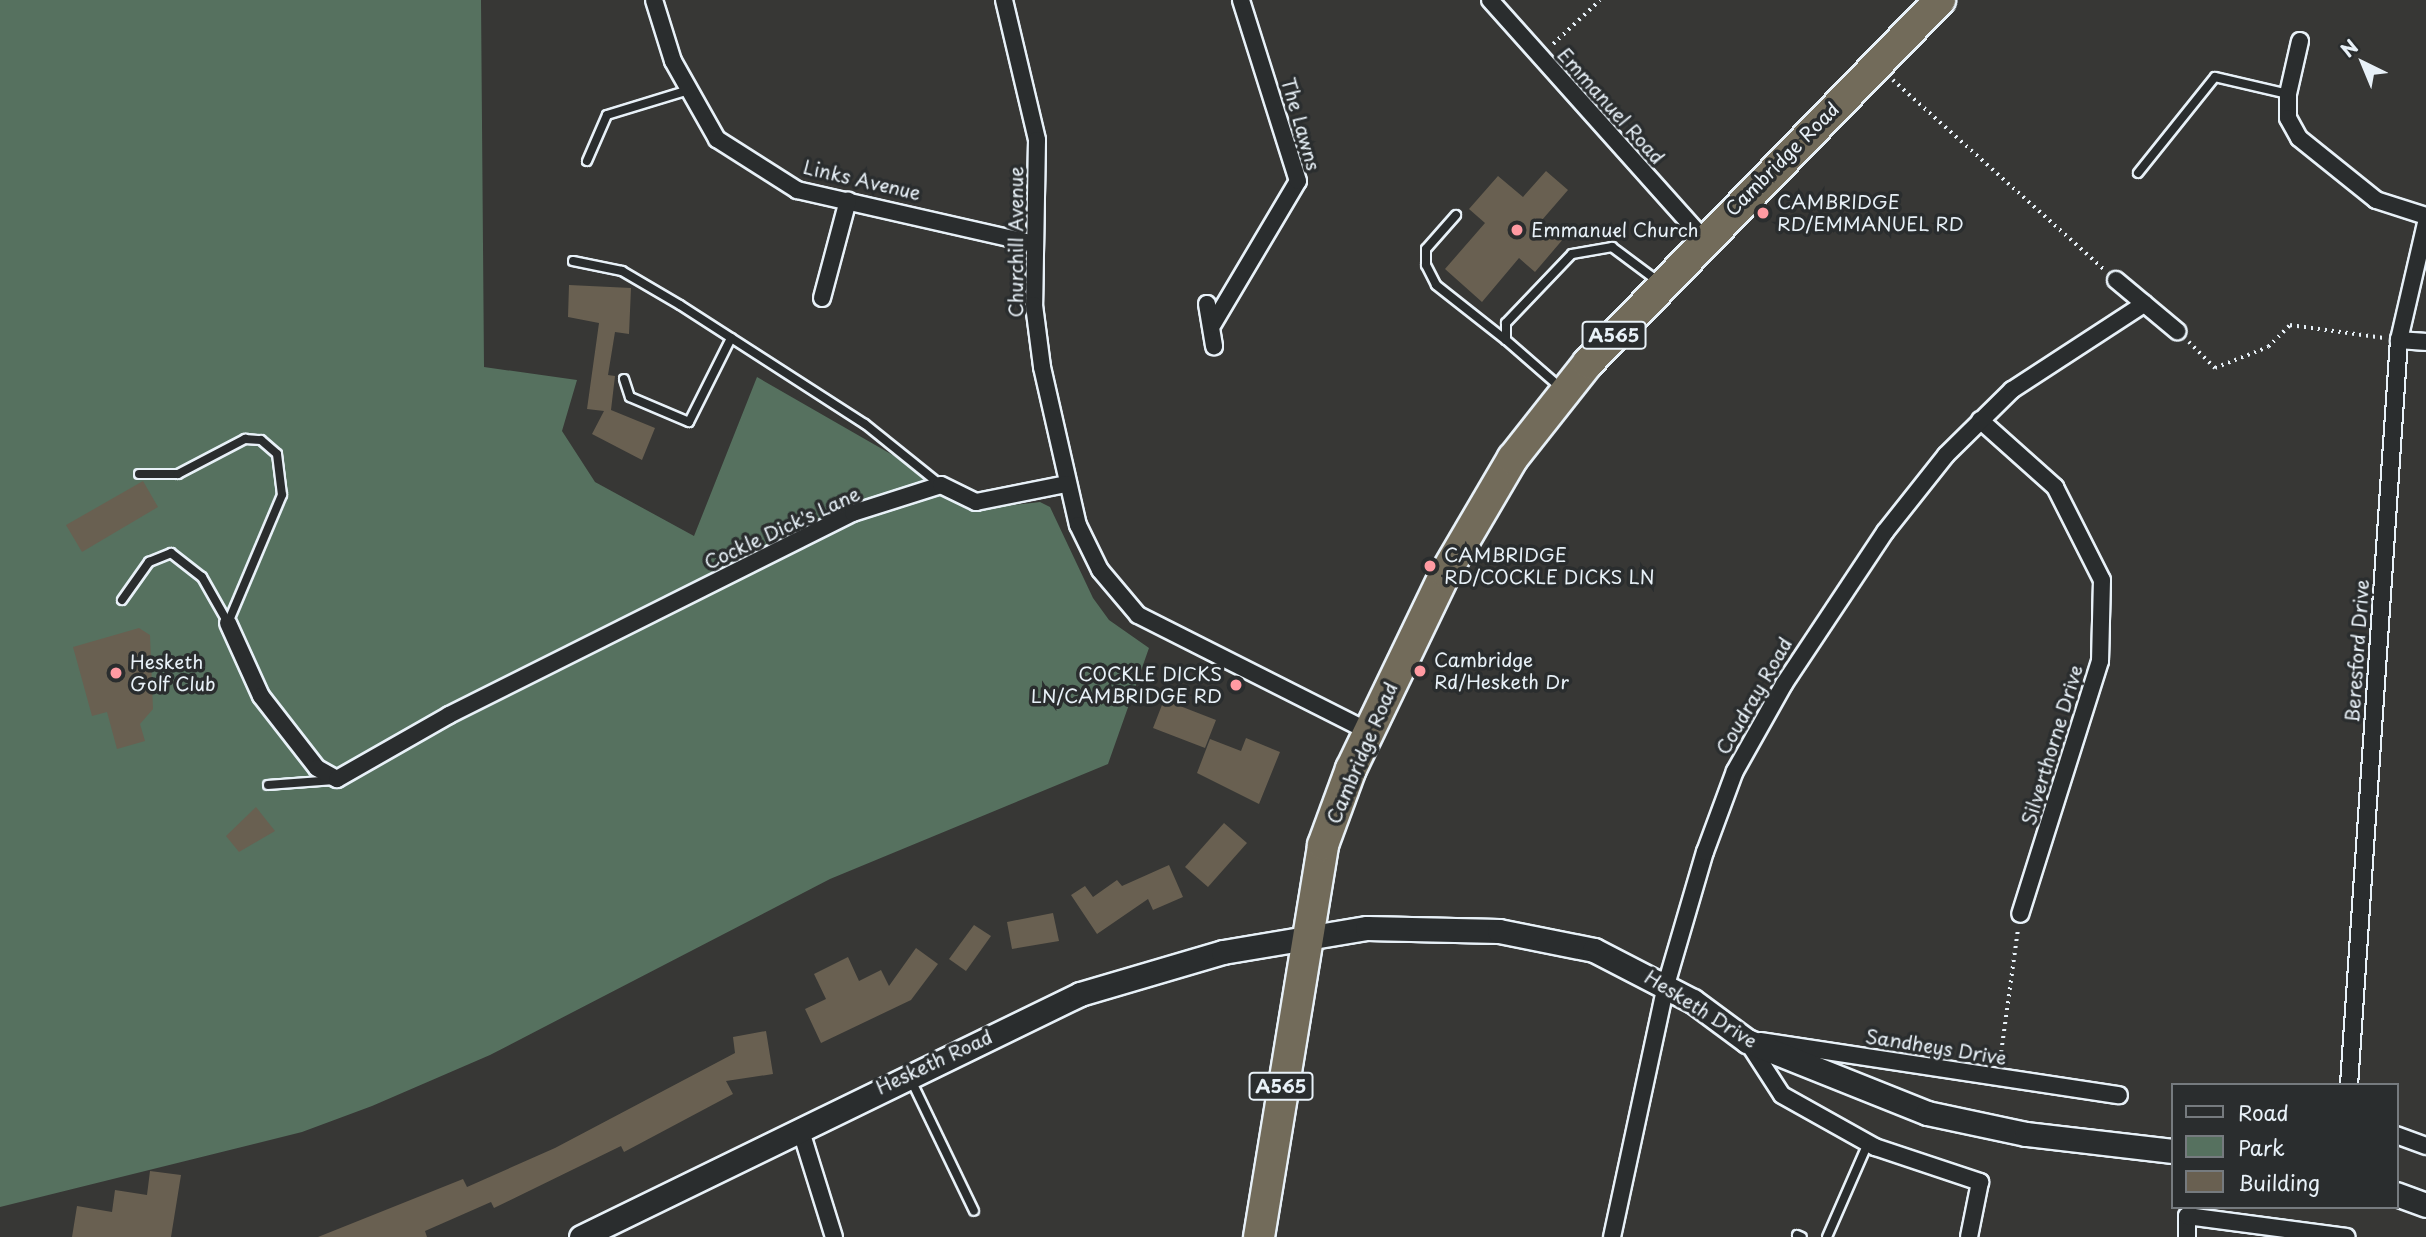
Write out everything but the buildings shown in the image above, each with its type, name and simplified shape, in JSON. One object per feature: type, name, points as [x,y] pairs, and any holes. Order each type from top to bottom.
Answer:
[{"type":"highway","name":"Cambridge Road","points":[[1259,1237],[1306,935],[1323,845],[1368,732],[1460,549],[1513,458],[1565,392],[1703,238],[1940,0]]},
{"type":"street","name":"Links Avenue","points":[[656,0],[689,90],[717,139],[797,190],[1035,244]]},
{"type":"street","name":"Churchill Avenue","points":[[1004,0],[1037,141],[1037,330],[1066,484]]},
{"type":"street","name":"The Lawns","points":[[1213,324],[1298,181],[1241,0]]},
{"type":"street","name":"Emmanuel Road","points":[[1490,0],[1703,238]]},
{"type":"street","points":[[2300,41],[2288,94],[2288,118],[2299,138],[2376,200],[2426,216]]},
{"type":"street","points":[[821,298],[848,200]]},
{"type":"street","name":"Beresford Drive","points":[[2349,1083],[2399,340],[2426,223]]},
{"type":"street","points":[[2116,280],[2177,331]]},
{"type":"street","points":[[1207,304],[1213,324],[1214,345]]},
{"type":"street","name":"Coudray Road","points":[[1612,1237],[1666,985],[1735,771],[1835,603],[1980,420],[2012,390],[2144,304]]},
{"type":"street","points":[[2399,340],[2426,342]]},
{"type":"street","name":"Silverthorne Drive","points":[[1980,420],[2055,487],[2102,580],[2100,661],[2020,914]]},
{"type":"street","points":[[941,485],[976,502],[1066,484],[1100,570],[1138,615],[1368,732]]},
{"type":"street","name":"Cockle Dick's Lane","points":[[337,779],[449,715],[853,513],[941,485]]},
{"type":"street","points":[[228,623],[261,696],[317,768],[337,779]]},
{"type":"street","name":"Hesketh Drive","points":[[1306,935],[1367,928],[1499,931],[1594,950],[1666,985],[1747,1041],[1927,1113],[2099,1142],[2170,1151]]},
{"type":"street","name":"Hesketh Road","points":[[581,1237],[908,1074],[1141,972],[1306,935]]},
{"type":"street","points":[[1747,1041],[1782,1095],[1868,1143],[1980,1182],[1969,1237]]},
{"type":"street","name":"Sandheys Drive","points":[[1747,1041],[1788,1042],[1998,1079],[2119,1095]]},
{"type":"street","points":[[800,1128],[834,1237]]},
{"type":"street","points":[[2398,1136],[2426,1146]]},
{"type":"street","points":[[2398,1195],[2426,1205]]},
{"type":"street","points":[[2187,1237],[2188,1216],[2347,1237]]},
{"type":"lane","points":[[2138,173],[2215,76],[2288,94]]},
{"type":"lane","points":[[587,160],[607,115],[689,90]]},
{"type":"lane","points":[[1456,215],[1426,249],[1426,265],[1436,285],[1506,340],[1565,392]]},
{"type":"lane","points":[[1506,340],[1506,323],[1572,254],[1612,247],[1661,284]]},
{"type":"lane","points":[[573,261],[622,271],[865,424],[941,485]]},
{"type":"lane","points":[[624,379],[630,397],[689,422],[732,338]]},
{"type":"lane","points":[[139,474],[178,474],[245,439],[261,440],[277,454],[282,495],[228,623]]},
{"type":"lane","points":[[122,600],[149,562],[171,553],[202,577],[228,623]]},
{"type":"lane","points":[[268,785],[337,779]]},
{"type":"lane","points":[[908,1074],[974,1211]]},
{"type":"lane","points":[[1827,1237],[1868,1143]]},
{"type":"path","points":[[1539,57],[1600,0]]},
{"type":"path","points":[[1876,65],[2116,280]]},
{"type":"path","points":[[2177,331],[2215,368],[2268,347],[2290,325],[2399,340]]},
{"type":"path","points":[[1998,1079],[2020,914]]},
{"type":"green space","name":"Hesketh Golf Club","points":[[0,0],[481,0],[484,367],[577,380],[562,431],[595,482],[694,536],[757,377],[917,469],[968,510],[1040,502],[1050,507],[1093,598],[1109,620],[1149,648],[1108,764],[830,879],[490,1055],[372,1106],[302,1132],[0,1207]]},
{"type":"place","name":"CAMBRIDGE RD/EMMANUEL RD","points":[[1763,213]]},
{"type":"place","name":"Emmanuel Church","points":[[1517,230]]},
{"type":"place","name":"CAMBRIDGE RD/COCKLE DICKS LN","points":[[1430,566]]},
{"type":"place","name":"Cambridge Rd/Hesketh Dr","points":[[1420,671]]},
{"type":"place","name":"Hesketh Golf Club","points":[[116,673]]},
{"type":"place","name":"COCKLE DICKS LN/CAMBRIDGE RD","points":[[1236,685]]}]
